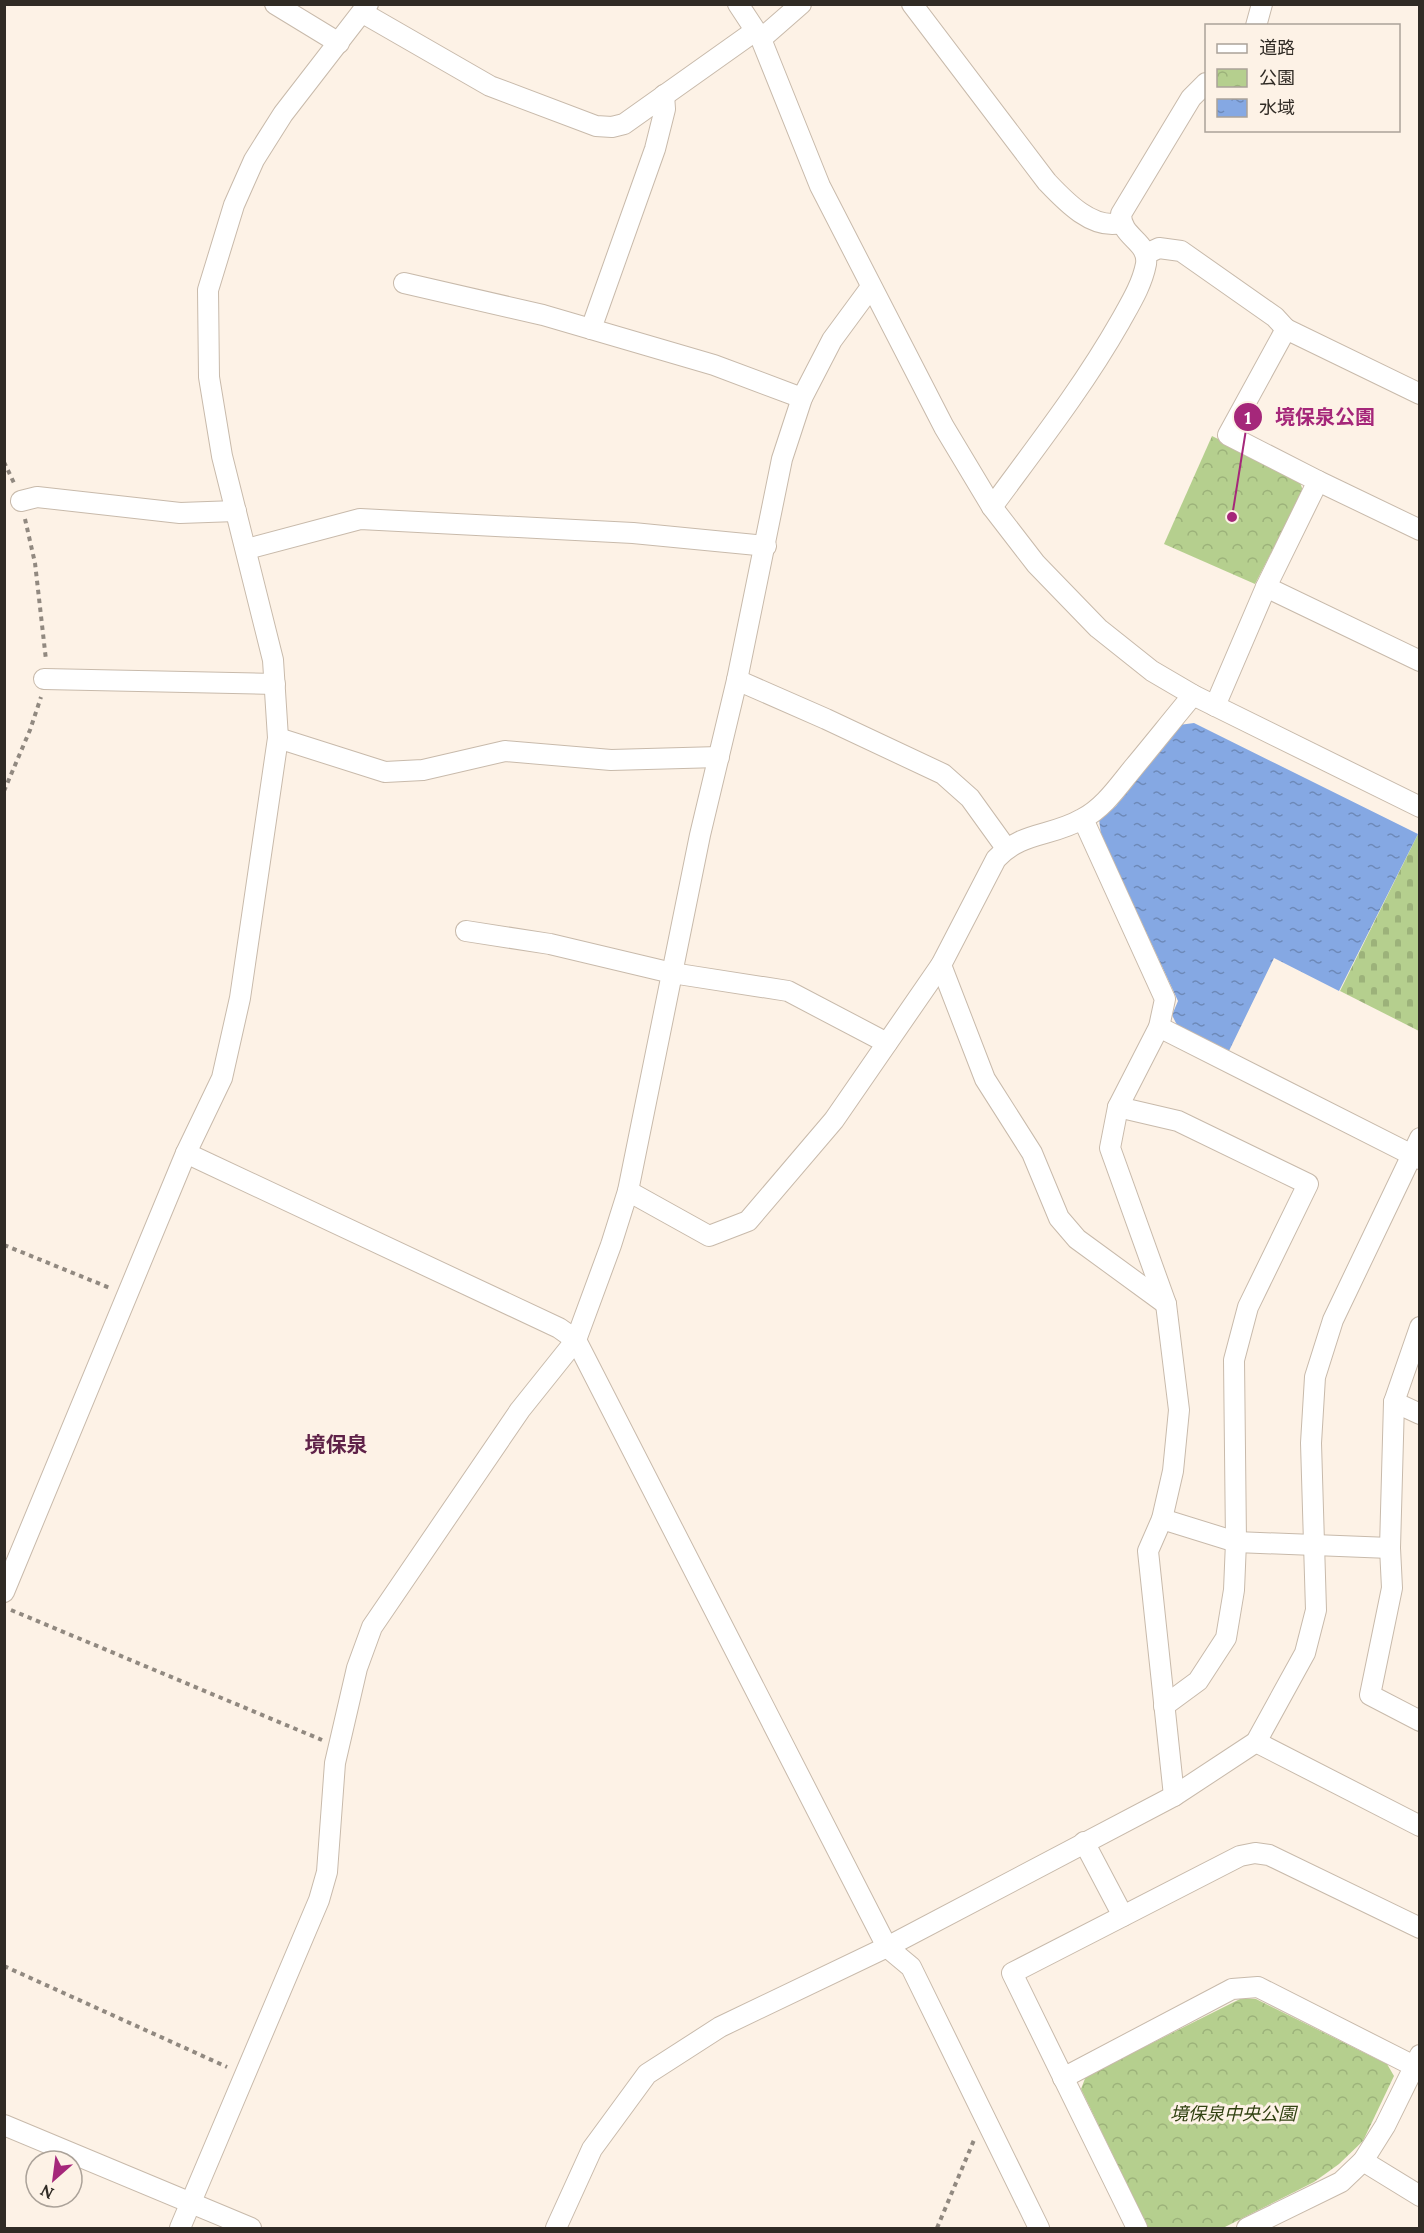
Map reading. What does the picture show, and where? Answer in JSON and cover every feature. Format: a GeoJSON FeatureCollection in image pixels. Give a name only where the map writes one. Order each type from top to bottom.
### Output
{"type":"FeatureCollection","features":[{"type":"Feature","properties":{"kind":"street"},"geometry":{"type":"LineString","coordinates":[[275,4],[339,43]]}},
{"type":"Feature","properties":{"kind":"street"},"geometry":{"type":"LineString","coordinates":[[738,4],[758,35],[820,186],[944,427],[992,507],[1035,564],[1098,628],[1152,671],[1193,695],[1419,807]]}},
{"type":"Feature","properties":{"kind":"street"},"geometry":{"type":"LineString","coordinates":[[4,1592],[186,1153],[222,1078],[240,998],[278,738],[273,660],[222,456],[209,377],[208,290],[234,205],[254,160],[283,114],[366,9],[490,86],[596,126],[612,127],[624,124],[801,4]]}},
{"type":"Feature","properties":{"kind":"street"},"geometry":{"type":"LineString","coordinates":[[912,4],[1047,183],[1064,200],[1091,218],[1106,224],[1121,224]]}},
{"type":"Feature","properties":{"kind":"street"},"geometry":{"type":"LineString","coordinates":[[1257,24],[1262,4]]}},
{"type":"Feature","properties":{"kind":"street"},"geometry":{"type":"LineString","coordinates":[[992,507],[1097,362],[1135,295],[1146,264],[1146,254],[1121,224],[1121,214],[1191,98],[1205,84]]}},
{"type":"Feature","properties":{"kind":"street"},"geometry":{"type":"LineString","coordinates":[[591,329],[655,149],[665,109],[664,95]]}},
{"type":"Feature","properties":{"kind":"street"},"geometry":{"type":"LineString","coordinates":[[1146,254],[1160,248],[1181,251],[1268,312],[1286,329],[1419,394]]}},
{"type":"Feature","properties":{"kind":"street"},"geometry":{"type":"LineString","coordinates":[[404,283],[543,315],[714,365],[802,398]]}},
{"type":"Feature","properties":{"kind":"street"},"geometry":{"type":"LineString","coordinates":[[180,2229],[319,1900],[327,1872],[335,1763],[357,1668],[372,1627],[520,1410],[576,1340],[611,1245],[628,1191],[700,835],[737,680],[782,459],[802,398],[832,339],[871,287]]}},
{"type":"Feature","properties":{"kind":"street"},"geometry":{"type":"LineString","coordinates":[[1286,329],[1228,435],[1419,530]]}},
{"type":"Feature","properties":{"kind":"street"},"geometry":{"type":"LineString","coordinates":[[1215,706],[1266,587],[1318,481]]}},
{"type":"Feature","properties":{"kind":"street"},"geometry":{"type":"LineString","coordinates":[[21,501],[37,497],[180,513],[236,511]]}},
{"type":"Feature","properties":{"kind":"street"},"geometry":{"type":"LineString","coordinates":[[247,549],[360,519],[633,533],[766,546]]}},
{"type":"Feature","properties":{"kind":"street"},"geometry":{"type":"LineString","coordinates":[[1266,587],[1419,661]]}},
{"type":"Feature","properties":{"kind":"street"},"geometry":{"type":"LineString","coordinates":[[44,679],[275,684]]}},
{"type":"Feature","properties":{"kind":"street"},"geometry":{"type":"LineString","coordinates":[[737,680],[943,774],[970,798],[1006,848]]}},
{"type":"Feature","properties":{"kind":"street"},"geometry":{"type":"LineString","coordinates":[[628,1191],[709,1236],[748,1221],[834,1120],[941,965],[996,860],[1006,848],[1022,839],[1044,834],[1083,819],[1106,800],[1193,695]]}},
{"type":"Feature","properties":{"kind":"street"},"geometry":{"type":"LineString","coordinates":[[278,738],[385,772],[423,770],[505,751],[611,760],[719,757]]}},
{"type":"Feature","properties":{"kind":"street"},"geometry":{"type":"LineString","coordinates":[[1083,819],[1165,999],[1159,1027],[1118,1107],[1110,1148],[1166,1304],[1179,1410],[1173,1471],[1162,1519],[1148,1551],[1174,1796]]}},
{"type":"Feature","properties":{"kind":"street"},"geometry":{"type":"LineString","coordinates":[[466,932],[550,944],[672,973],[789,991],[887,1043]]}},
{"type":"Feature","properties":{"kind":"street"},"geometry":{"type":"LineString","coordinates":[[941,965],[985,1079],[1032,1153],[1059,1218],[1077,1239],[1166,1304]]}},
{"type":"Feature","properties":{"kind":"street"},"geometry":{"type":"LineString","coordinates":[[556,2229],[592,2149],[647,2074],[720,2026],[887,1947],[1174,1796],[1256,1742],[1305,1653],[1316,1610],[1311,1443],[1315,1377],[1333,1320],[1417,1151],[1159,1027]]}},
{"type":"Feature","properties":{"kind":"street"},"geometry":{"type":"LineString","coordinates":[[1118,1107],[1178,1120],[1308,1184],[1248,1307],[1234,1360],[1236,1542],[1234,1590],[1226,1638],[1198,1681],[1164,1706]]}},
{"type":"Feature","properties":{"kind":"street"},"geometry":{"type":"LineString","coordinates":[[186,1153],[559,1328],[576,1340],[887,1947],[911,1967],[985,2114],[1039,2229]]}},
{"type":"Feature","properties":{"kind":"street"},"geometry":{"type":"LineString","coordinates":[[1419,1327],[1394,1402],[1390,1548],[1392,1588],[1370,1695],[1419,1721]]}},
{"type":"Feature","properties":{"kind":"street"},"geometry":{"type":"LineString","coordinates":[[1394,1402],[1419,1414]]}},
{"type":"Feature","properties":{"kind":"street"},"geometry":{"type":"LineString","coordinates":[[1162,1519],[1236,1542],[1390,1548]]}},
{"type":"Feature","properties":{"kind":"street"},"geometry":{"type":"LineString","coordinates":[[1256,1742],[1419,1826]]}},
{"type":"Feature","properties":{"kind":"street"},"geometry":{"type":"LineString","coordinates":[[1084,1842],[1124,1916]]}},
{"type":"Feature","properties":{"kind":"street"},"geometry":{"type":"LineString","coordinates":[[1137,2229],[1012,1973],[1240,1856],[1255,1853],[1269,1856],[1419,1928]]}},
{"type":"Feature","properties":{"kind":"street"},"geometry":{"type":"LineString","coordinates":[[1063,2078],[1232,1989],[1258,1987],[1417,2060],[1385,2126],[1363,2161],[1341,2182],[1247,2229]]}},
{"type":"Feature","properties":{"kind":"street"},"geometry":{"type":"LineString","coordinates":[[4,2125],[251,2229]]}},
{"type":"Feature","properties":{"kind":"street"},"geometry":{"type":"LineString","coordinates":[[1363,2161],[1419,2196]]}},
{"type":"Feature","properties":{"kind":"path"},"geometry":{"type":"LineString","coordinates":[[4,462],[21,501],[42,613],[46,659],[43,690],[30,730],[4,791]]}},
{"type":"Feature","properties":{"kind":"path"},"geometry":{"type":"LineString","coordinates":[[4,1245],[127,1295]]}},
{"type":"Feature","properties":{"kind":"path"},"geometry":{"type":"LineString","coordinates":[[4,1607],[320,1739],[340,1744]]}},
{"type":"Feature","properties":{"kind":"path"},"geometry":{"type":"LineString","coordinates":[[4,1966],[244,2074]]}},
{"type":"Feature","properties":{"kind":"path"},"geometry":{"type":"LineString","coordinates":[[937,2229],[985,2114]]}},
{"type":"Feature","properties":{"kind":"green space"},"geometry":{"type":"Polygon","coordinates":[[[1212,436],[1299,479],[1303,491],[1255,584],[1164,544],[1212,436]]]}},
{"type":"Feature","properties":{"kind":"green space"},"geometry":{"type":"Polygon","coordinates":[[[1419,834],[1419,1031],[1340,991],[1419,834]]]}},
{"type":"Feature","properties":{"kind":"green space","name":"境保泉中央公園"},"geometry":{"type":"Polygon","coordinates":[[[1242,1998],[1256,1999],[1387,2064],[1394,2076],[1363,2141],[1339,2164],[1314,2182],[1223,2228],[1148,2228],[1081,2089],[1086,2076],[1242,1998]]]}},
{"type":"Feature","properties":{"kind":"water"},"geometry":{"type":"Polygon","coordinates":[[[1194,723],[1418,834],[1339,991],[1274,958],[1228,1053],[1178,1027],[1172,1015],[1178,1001],[1101,835],[1099,819],[1116,806],[1179,725],[1194,723]]]}},
{"type":"Feature","properties":{"kind":"place","name":"境保泉公園"},"geometry":{"type":"Point","coordinates":[1232,517]}},
{"type":"Feature","properties":{"kind":"district","name":"境保泉"},"geometry":{"type":"Point","coordinates":[336,1444]}}]}
